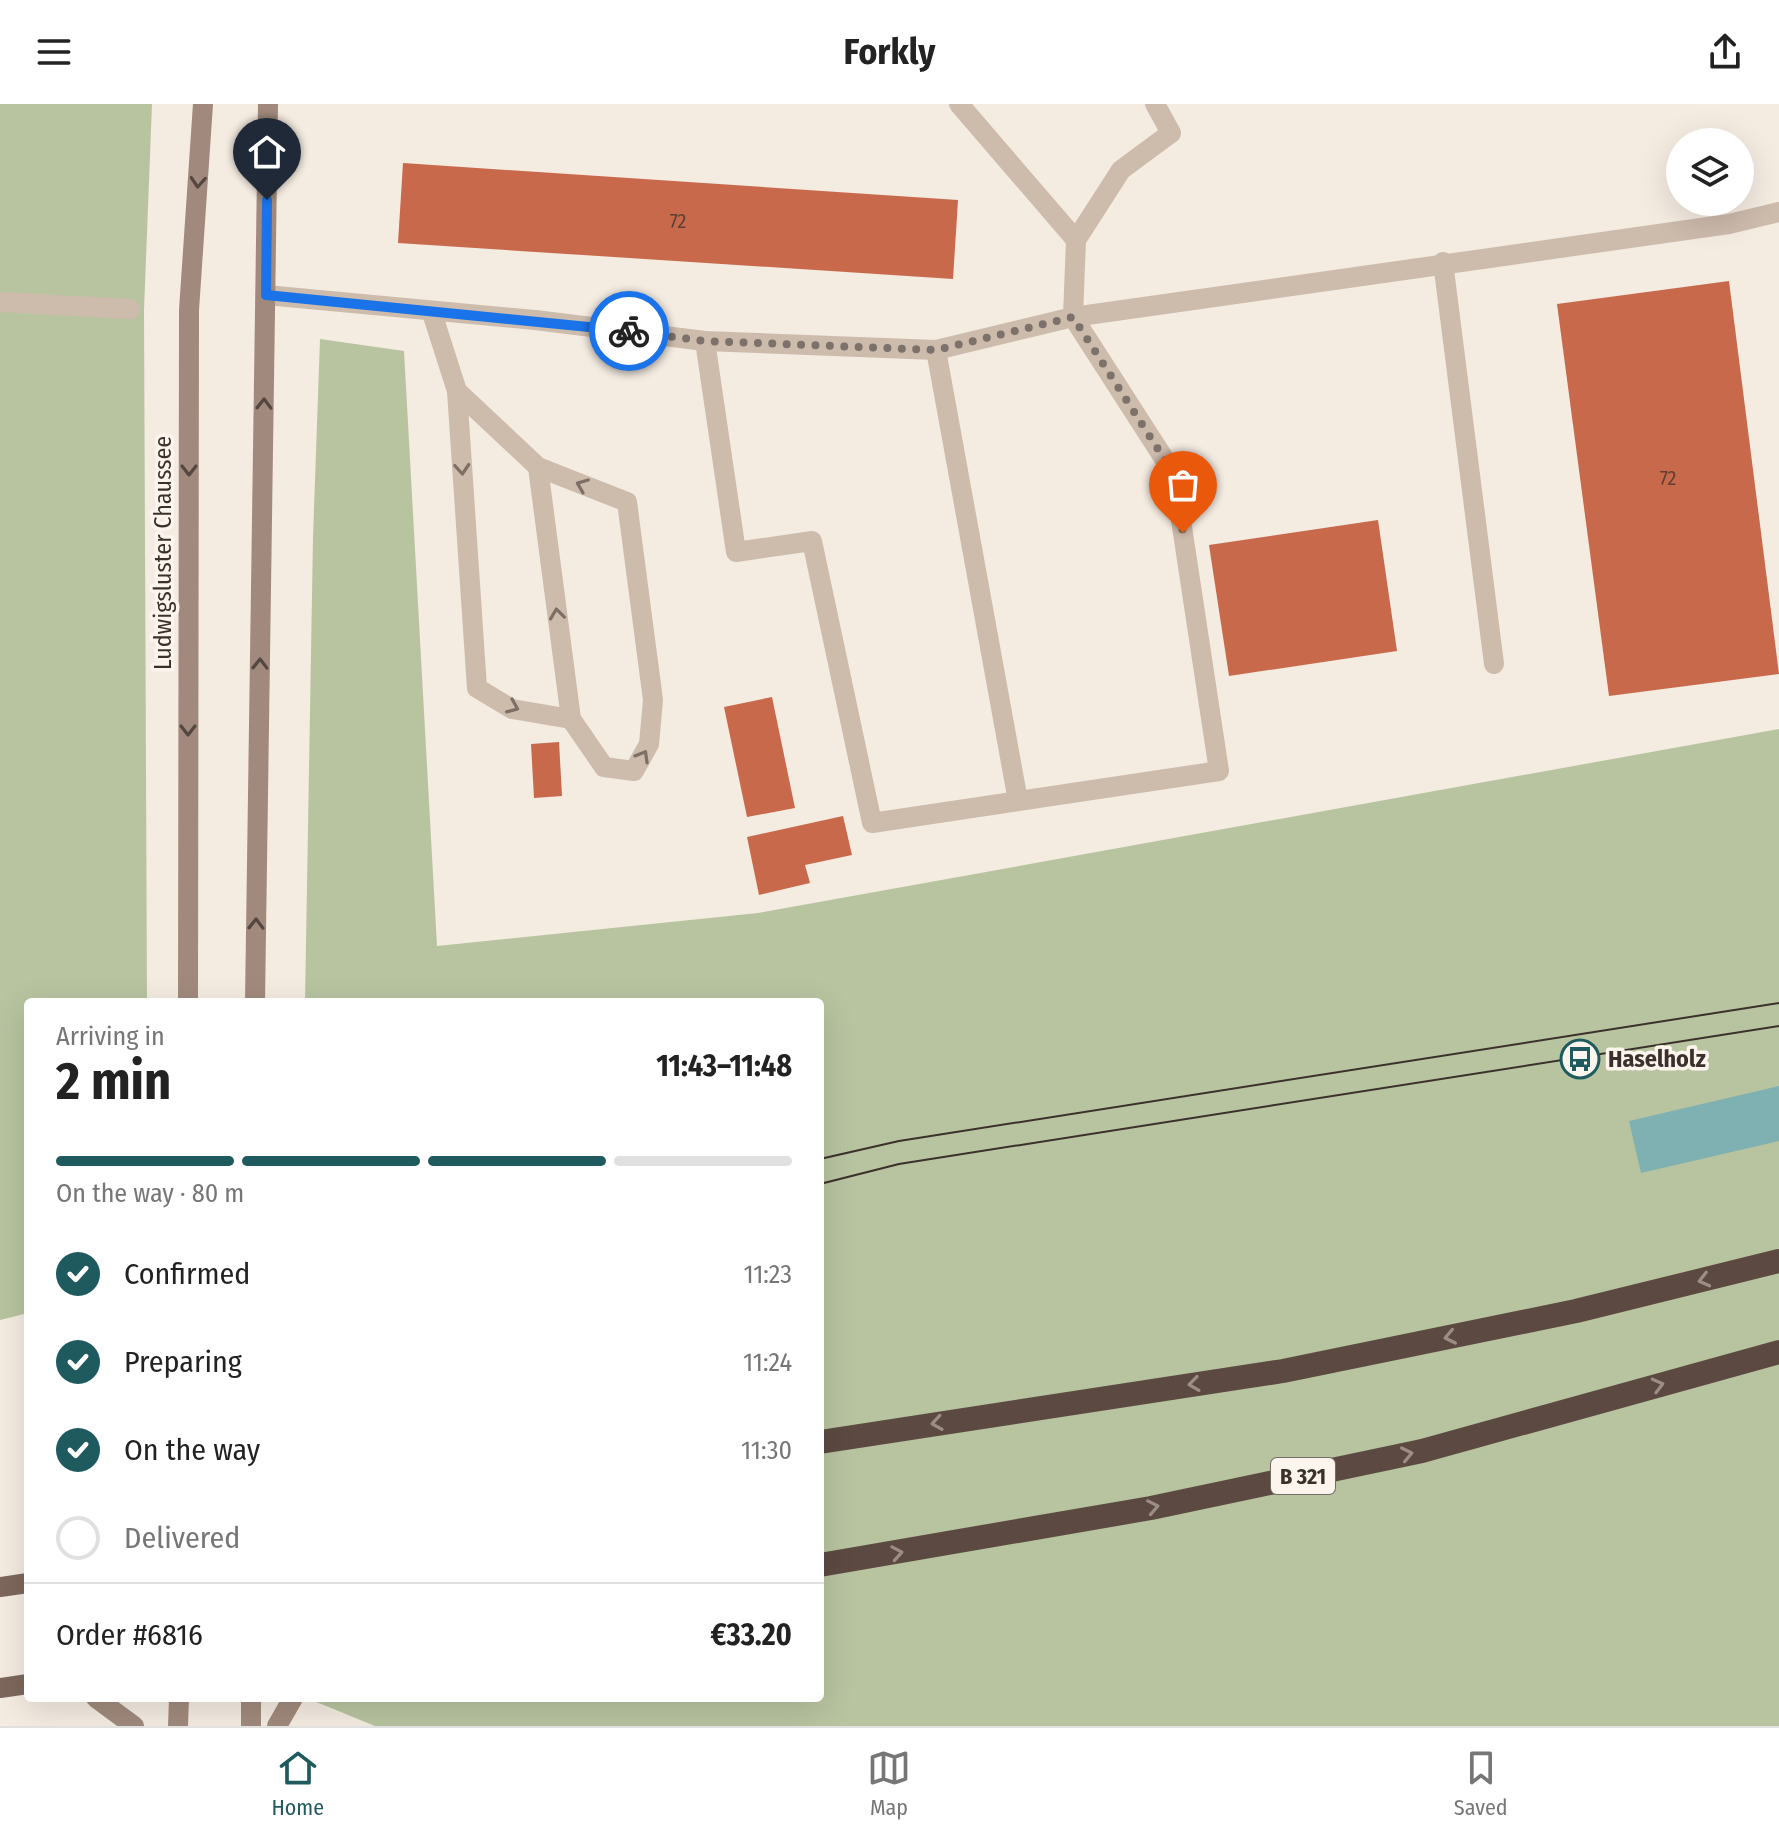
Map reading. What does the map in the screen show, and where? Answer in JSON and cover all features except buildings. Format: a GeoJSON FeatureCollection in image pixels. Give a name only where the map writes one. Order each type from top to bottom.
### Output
{"type":"FeatureCollection","features":[{"type":"Feature","properties":{"kind":"highway"},"geometry":{"type":"LineString","coordinates":[[824,1441],[1283,1371],[1576,1311],[1779,1261]]}},
{"type":"Feature","properties":{"kind":"highway","name":"B 321"},"geometry":{"type":"LineString","coordinates":[[824,1564],[1151,1508],[1422,1451],[1779,1352]]}},
{"type":"Feature","properties":{"kind":"main road","name":"Ludwigsluster Chaussee"},"geometry":{"type":"LineString","coordinates":[[188,998],[189,310],[203,104]]}},
{"type":"Feature","properties":{"kind":"main road"},"geometry":{"type":"LineString","coordinates":[[255,998],[268,104]]}},
{"type":"Feature","properties":{"kind":"main road"},"geometry":{"type":"LineString","coordinates":[[0,1587],[24,1584]]}},
{"type":"Feature","properties":{"kind":"main road"},"geometry":{"type":"LineString","coordinates":[[0,1688],[24,1685]]}},
{"type":"Feature","properties":{"kind":"main road"},"geometry":{"type":"LineString","coordinates":[[101,1702],[134,1726]]}},
{"type":"Feature","properties":{"kind":"main road"},"geometry":{"type":"LineString","coordinates":[[178,1726],[179,1702]]}},
{"type":"Feature","properties":{"kind":"main road"},"geometry":{"type":"LineString","coordinates":[[251,1702],[251,1726]]}},
{"type":"Feature","properties":{"kind":"main road"},"geometry":{"type":"LineString","coordinates":[[277,1726],[291,1702]]}},
{"type":"Feature","properties":{"kind":"lane"},"geometry":{"type":"LineString","coordinates":[[959,104],[1076,240]]}},
{"type":"Feature","properties":{"kind":"lane"},"geometry":{"type":"LineString","coordinates":[[705,341],[736,552],[812,541],[872,823],[1219,771],[1174,474],[1073,317],[1076,240],[1121,170],[1171,133],[1155,104]]}},
{"type":"Feature","properties":{"kind":"lane"},"geometry":{"type":"LineString","coordinates":[[266,295],[432,313],[535,320],[705,341],[936,350],[1073,317],[1443,262],[1729,224],[1779,212]]}},
{"type":"Feature","properties":{"kind":"lane"},"geometry":{"type":"LineString","coordinates":[[1443,262],[1494,664]]}},
{"type":"Feature","properties":{"kind":"lane"},"geometry":{"type":"LineString","coordinates":[[0,302],[130,309]]}},
{"type":"Feature","properties":{"kind":"lane"},"geometry":{"type":"LineString","coordinates":[[432,313],[457,391],[477,688],[512,709],[571,719]]}},
{"type":"Feature","properties":{"kind":"lane"},"geometry":{"type":"LineString","coordinates":[[936,350],[1018,801]]}},
{"type":"Feature","properties":{"kind":"lane"},"geometry":{"type":"LineString","coordinates":[[457,391],[538,467],[627,502],[653,700],[649,744],[634,771],[604,767],[571,719],[538,467]]}},
{"type":"Feature","properties":{"kind":"green space"},"geometry":{"type":"Polygon","coordinates":[[[0,104],[152,104],[144,310],[147,998],[24,998],[24,1314],[0,1320],[0,104]]]}},
{"type":"Feature","properties":{"kind":"green space"},"geometry":{"type":"Polygon","coordinates":[[[320,339],[404,351],[437,946],[758,913],[1779,729],[1779,1726],[375,1726],[316,1702],[824,1702],[824,998],[305,998],[313,537],[320,339]]]}},
{"type":"Feature","properties":{"kind":"water"},"geometry":{"type":"Polygon","coordinates":[[[1779,1086],[1779,1141],[1641,1173],[1629,1121],[1779,1086]]]}},
{"type":"Feature","properties":{"kind":"tram line"},"geometry":{"type":"LineString","coordinates":[[824,1158],[899,1141],[1779,1003]]}},
{"type":"Feature","properties":{"kind":"tram line"},"geometry":{"type":"LineString","coordinates":[[824,1183],[899,1164],[1779,1026]]}},
{"type":"Feature","properties":{"kind":"way so far"},"geometry":{"type":"LineString","coordinates":[[629,331],[705,341],[936,350],[1073,317],[1174,474],[1183,533]]}},
{"type":"Feature","properties":{"kind":"place","name":"Haselholz"},"geometry":{"type":"Point","coordinates":[1580,1059]}},
{"type":"Feature","properties":{"kind":"route"},"geometry":{"type":"LineString","coordinates":[[267,200],[266,295],[629,331]]}}]}
